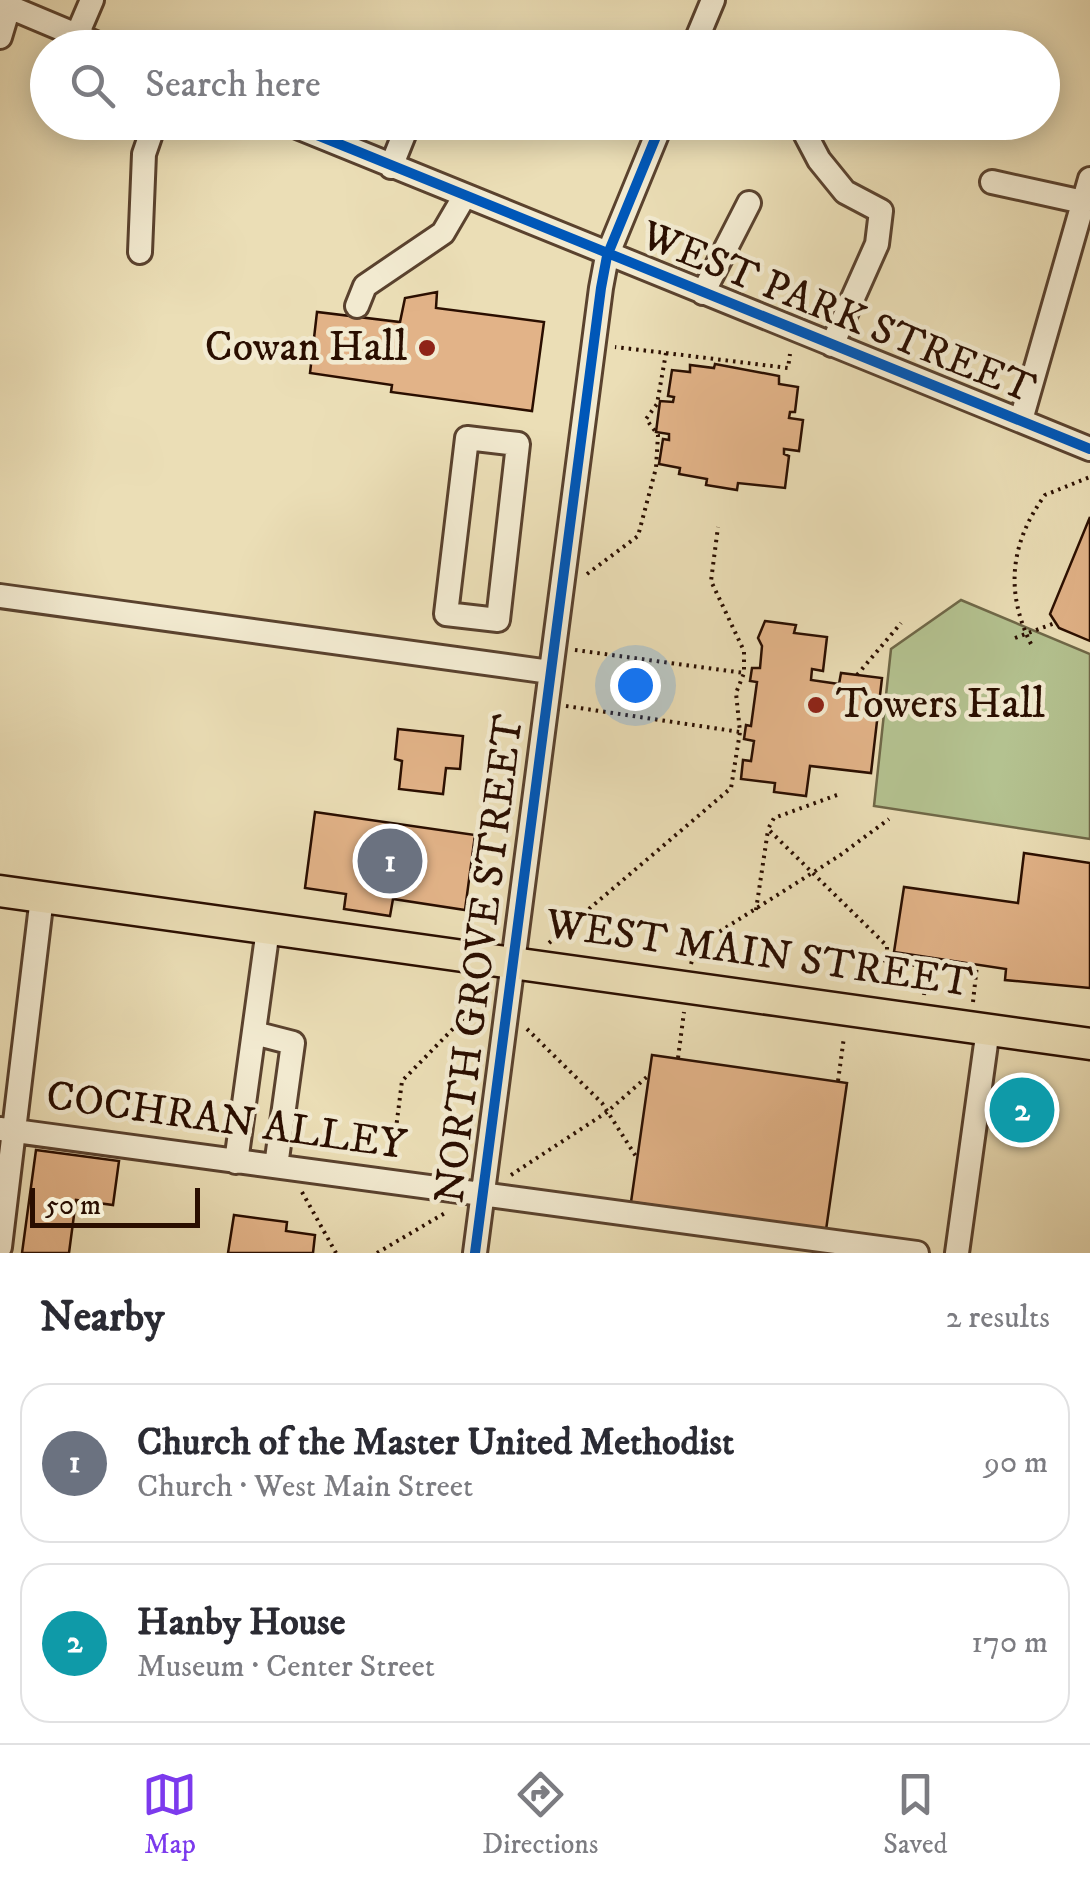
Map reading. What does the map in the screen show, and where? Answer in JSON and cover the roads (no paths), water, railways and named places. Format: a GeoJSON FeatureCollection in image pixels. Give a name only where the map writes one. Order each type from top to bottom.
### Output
{"type":"FeatureCollection","features":[{"type":"Feature","properties":{"kind":"main road","name":"WEST MAIN STREET"},"geometry":{"type":"LineString","coordinates":[[0,891],[514,963],[980,1020],[1090,1044]]}},
{"type":"Feature","properties":{"kind":"street"},"geometry":{"type":"LineString","coordinates":[[79,30],[92,0]]}},
{"type":"Feature","properties":{"kind":"street"},"geometry":{"type":"LineString","coordinates":[[700,30],[713,0]]}},
{"type":"Feature","properties":{"kind":"street"},"geometry":{"type":"LineString","coordinates":[[0,37],[5,5],[65,30]]}},
{"type":"Feature","properties":{"kind":"street"},"geometry":{"type":"LineString","coordinates":[[140,252],[144,154],[149,140]]}},
{"type":"Feature","properties":{"kind":"street","name":"WEST PARK STREET"},"geometry":{"type":"LineString","coordinates":[[327,140],[1090,449]]}},
{"type":"Feature","properties":{"kind":"street"},"geometry":{"type":"LineString","coordinates":[[391,167],[402,140]]}},
{"type":"Feature","properties":{"kind":"street","name":"NORTH GROVE STREET"},"geometry":{"type":"LineString","coordinates":[[474,1253],[491,1189],[550,672],[607,256],[655,140]]}},
{"type":"Feature","properties":{"kind":"street"},"geometry":{"type":"LineString","coordinates":[[808,140],[845,192],[881,211],[877,244],[832,344]]}},
{"type":"Feature","properties":{"kind":"street"},"geometry":{"type":"LineString","coordinates":[[1022,420],[1090,179]]}},
{"type":"Feature","properties":{"kind":"street"},"geometry":{"type":"LineString","coordinates":[[992,182],[1083,202]]}},
{"type":"Feature","properties":{"kind":"street"},"geometry":{"type":"LineString","coordinates":[[358,306],[365,286],[443,233],[464,197]]}},
{"type":"Feature","properties":{"kind":"street"},"geometry":{"type":"LineString","coordinates":[[704,294],[749,202]]}},
{"type":"Feature","properties":{"kind":"street"},"geometry":{"type":"LineString","coordinates":[[466,438],[518,444],[498,620],[472,617],[446,614],[466,438]]}},
{"type":"Feature","properties":{"kind":"street"},"geometry":{"type":"LineString","coordinates":[[0,596],[550,672]]}},
{"type":"Feature","properties":{"kind":"street"},"geometry":{"type":"LineString","coordinates":[[466,660],[472,617]]}},
{"type":"Feature","properties":{"kind":"street"},"geometry":{"type":"LineString","coordinates":[[0,1247],[8,1130],[42,897]]}},
{"type":"Feature","properties":{"kind":"street"},"geometry":{"type":"LineString","coordinates":[[236,1162],[268,929]]}},
{"type":"Feature","properties":{"kind":"street"},"geometry":{"type":"LineString","coordinates":[[957,1253],[980,1020]]}},
{"type":"Feature","properties":{"kind":"street"},"geometry":{"type":"LineString","coordinates":[[254,1033],[293,1043],[276,1166]]}},
{"type":"Feature","properties":{"kind":"street","name":"COCHRAN ALLEY"},"geometry":{"type":"LineString","coordinates":[[8,1130],[388,1181],[491,1189],[753,1242],[916,1253]]}},
{"type":"Feature","properties":{"kind":"place","name":"Cowan Hall"},"geometry":{"type":"Point","coordinates":[427,348]}},
{"type":"Feature","properties":{"kind":"place","name":"Towers Hall"},"geometry":{"type":"Point","coordinates":[816,705]}},
{"type":"Feature","properties":{"kind":"place","name":"Church of the Master United Methodist"},"geometry":{"type":"Point","coordinates":[390,861]}},
{"type":"Feature","properties":{"kind":"place","name":"Hanby House"},"geometry":{"type":"Point","coordinates":[1022,1110]}}]}
